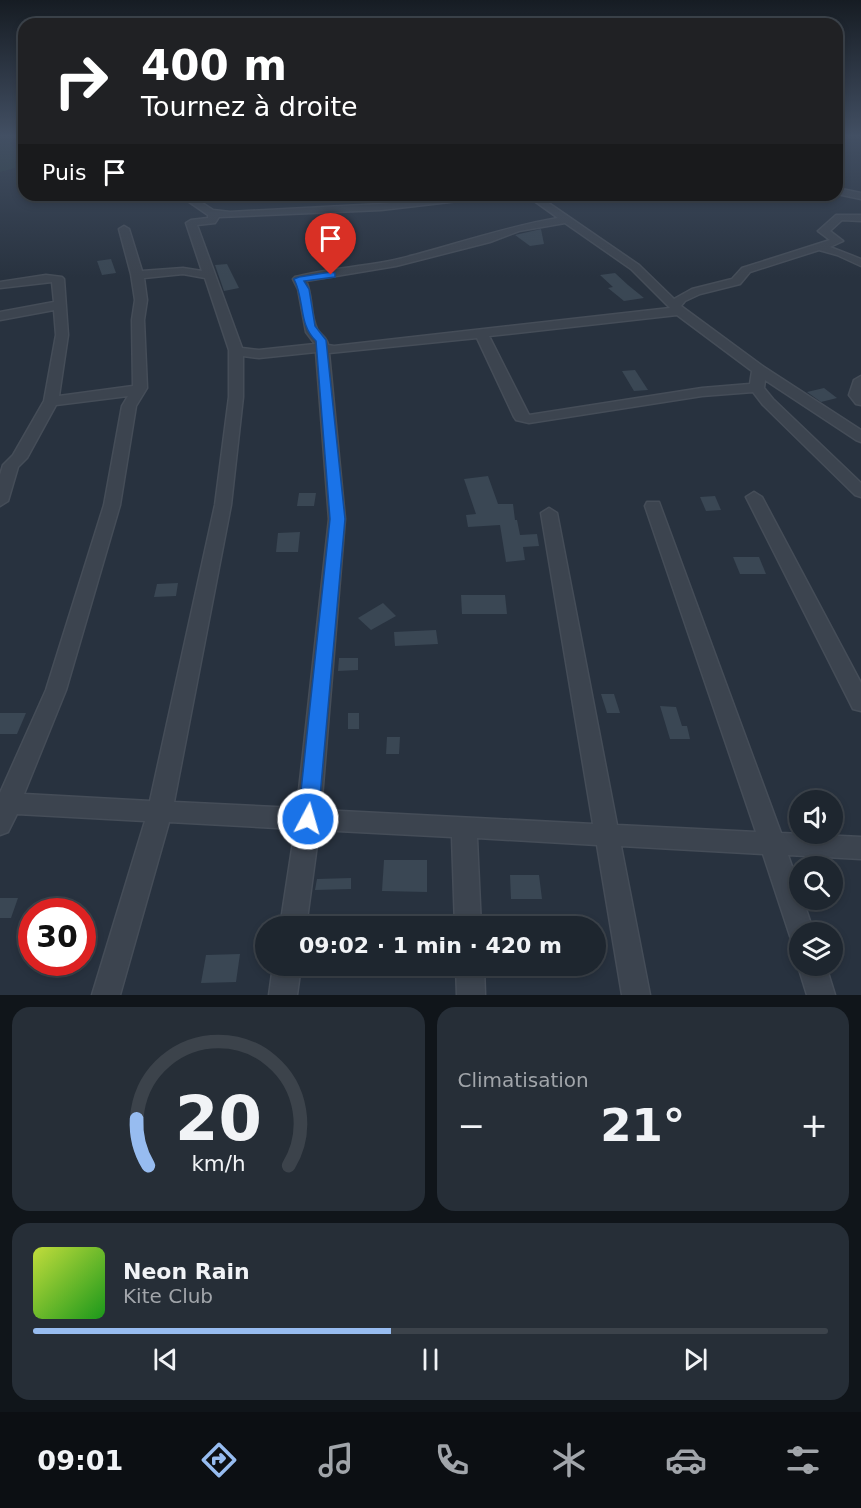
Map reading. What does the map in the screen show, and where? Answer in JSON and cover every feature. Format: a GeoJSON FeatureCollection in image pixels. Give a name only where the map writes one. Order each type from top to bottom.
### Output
{"type":"FeatureCollection","features":[{"type":"Feature","properties":{"kind":"street"},"geometry":{"type":"LineString","coordinates":[[843,192],[861,196]]}},
{"type":"Feature","properties":{"kind":"street"},"geometry":{"type":"LineString","coordinates":[[192,201],[212,217]]}},
{"type":"Feature","properties":{"kind":"street"},"geometry":{"type":"LineString","coordinates":[[106,995],[160,811],[223,505],[236,397],[236,350],[191,223],[212,217],[381,207],[432,201]]}},
{"type":"Feature","properties":{"kind":"street"},"geometry":{"type":"LineString","coordinates":[[541,201],[635,267],[677,309],[759,370],[861,437]]}},
{"type":"Feature","properties":{"kind":"street"},"geometry":{"type":"LineString","coordinates":[[677,309],[681,298],[696,291],[736,282],[746,270],[838,241],[823,231],[835,219],[861,218]]}},
{"type":"Feature","properties":{"kind":"street"},"geometry":{"type":"LineString","coordinates":[[295,916],[308,819],[338,519],[326,351],[321,340],[312,332],[304,289],[299,279],[396,263],[486,240],[517,228],[568,220]]}},
{"type":"Feature","properties":{"kind":"street"},"geometry":{"type":"LineString","coordinates":[[0,825],[5,803],[56,690],[112,505],[129,406],[140,388],[138,320],[141,314],[141,291],[123,229]]}},
{"type":"Feature","properties":{"kind":"street"},"geometry":{"type":"LineString","coordinates":[[818,247],[841,253],[861,263]]}},
{"type":"Feature","properties":{"kind":"street"},"geometry":{"type":"LineString","coordinates":[[136,275],[183,270],[209,275]]}},
{"type":"Feature","properties":{"kind":"street"},"geometry":{"type":"LineString","coordinates":[[0,285],[46,278],[58,279],[62,335],[51,400],[19,458],[11,465],[0,501]]}},
{"type":"Feature","properties":{"kind":"street"},"geometry":{"type":"LineString","coordinates":[[0,316],[59,305]]}},
{"type":"Feature","properties":{"kind":"street"},"geometry":{"type":"LineString","coordinates":[[236,350],[244,354],[326,351],[677,309]]}},
{"type":"Feature","properties":{"kind":"street"},"geometry":{"type":"LineString","coordinates":[[481,332],[521,417],[548,417],[702,392],[757,388]]}},
{"type":"Feature","properties":{"kind":"street"},"geometry":{"type":"LineString","coordinates":[[759,370],[757,388],[768,402],[861,492]]}},
{"type":"Feature","properties":{"kind":"street"},"geometry":{"type":"LineString","coordinates":[[861,380],[856,395],[861,401]]}},
{"type":"Feature","properties":{"kind":"street"},"geometry":{"type":"LineString","coordinates":[[51,400],[122,393],[140,388]]}},
{"type":"Feature","properties":{"kind":"street"},"geometry":{"type":"LineString","coordinates":[[754,497],[861,703]]}},
{"type":"Feature","properties":{"kind":"street"},"geometry":{"type":"LineString","coordinates":[[653,506],[772,843],[797,922]]}},
{"type":"Feature","properties":{"kind":"street"},"geometry":{"type":"LineString","coordinates":[[549,513],[636,995]]}},
{"type":"Feature","properties":{"kind":"street"},"geometry":{"type":"LineString","coordinates":[[5,803],[861,848]]}},
{"type":"Feature","properties":{"kind":"street"},"geometry":{"type":"LineString","coordinates":[[464,827],[468,916]]}},
{"type":"Feature","properties":{"kind":"street"},"geometry":{"type":"LineString","coordinates":[[283,995],[286,976]]}},
{"type":"Feature","properties":{"kind":"street"},"geometry":{"type":"LineString","coordinates":[[470,976],[471,995]]}},
{"type":"Feature","properties":{"kind":"street"},"geometry":{"type":"LineString","coordinates":[[815,976],[822,995]]}},
{"type":"Feature","properties":{"kind":"building"},"geometry":{"type":"Polygon","coordinates":[[[541,229],[544,244],[530,246],[515,235],[541,229]]]}},
{"type":"Feature","properties":{"kind":"building"},"geometry":{"type":"Polygon","coordinates":[[[111,259],[116,273],[102,275],[97,261],[111,259]]]}},
{"type":"Feature","properties":{"kind":"building"},"geometry":{"type":"Polygon","coordinates":[[[227,264],[239,288],[224,291],[215,265],[227,264]]]}},
{"type":"Feature","properties":{"kind":"building"},"geometry":{"type":"Polygon","coordinates":[[[615,273],[644,298],[624,301],[608,288],[613,287],[600,275],[615,273]]]}},
{"type":"Feature","properties":{"kind":"building"},"geometry":{"type":"Polygon","coordinates":[[[635,370],[648,390],[634,391],[622,371],[635,370]]]}},
{"type":"Feature","properties":{"kind":"building"},"geometry":{"type":"Polygon","coordinates":[[[824,388],[837,398],[821,402],[807,392],[824,388]]]}},
{"type":"Feature","properties":{"kind":"building"},"geometry":{"type":"Polygon","coordinates":[[[488,476],[498,504],[513,504],[520,535],[537,534],[539,546],[523,547],[525,560],[506,562],[500,525],[468,527],[466,515],[476,514],[464,479],[488,476]]]}},
{"type":"Feature","properties":{"kind":"building"},"geometry":{"type":"Polygon","coordinates":[[[299,493],[316,493],[314,506],[297,506],[299,493]]]}},
{"type":"Feature","properties":{"kind":"building"},"geometry":{"type":"Polygon","coordinates":[[[715,496],[721,510],[706,511],[700,497],[715,496]]]}},
{"type":"Feature","properties":{"kind":"building"},"geometry":{"type":"Polygon","coordinates":[[[300,532],[298,552],[276,552],[278,533],[300,532]]]}},
{"type":"Feature","properties":{"kind":"building"},"geometry":{"type":"Polygon","coordinates":[[[733,557],[759,557],[766,574],[740,574],[733,557]]]}},
{"type":"Feature","properties":{"kind":"building"},"geometry":{"type":"Polygon","coordinates":[[[178,583],[176,596],[154,597],[157,584],[178,583]]]}},
{"type":"Feature","properties":{"kind":"building"},"geometry":{"type":"Polygon","coordinates":[[[461,595],[505,595],[507,614],[462,614],[461,595]]]}},
{"type":"Feature","properties":{"kind":"building"},"geometry":{"type":"Polygon","coordinates":[[[383,603],[396,616],[371,630],[358,618],[383,603]]]}},
{"type":"Feature","properties":{"kind":"building"},"geometry":{"type":"Polygon","coordinates":[[[436,630],[438,644],[395,646],[394,632],[436,630]]]}},
{"type":"Feature","properties":{"kind":"building"},"geometry":{"type":"Polygon","coordinates":[[[339,658],[358,658],[358,670],[338,671],[339,658]]]}},
{"type":"Feature","properties":{"kind":"building"},"geometry":{"type":"Polygon","coordinates":[[[601,694],[614,694],[620,713],[607,713],[601,694]]]}},
{"type":"Feature","properties":{"kind":"building"},"geometry":{"type":"Polygon","coordinates":[[[660,706],[676,707],[682,726],[687,726],[690,739],[670,739],[660,706]]]}},
{"type":"Feature","properties":{"kind":"building"},"geometry":{"type":"Polygon","coordinates":[[[0,713],[26,713],[17,734],[0,734],[0,713]]]}},
{"type":"Feature","properties":{"kind":"building"},"geometry":{"type":"Polygon","coordinates":[[[348,713],[359,713],[359,729],[348,729],[348,713]]]}},
{"type":"Feature","properties":{"kind":"building"},"geometry":{"type":"Polygon","coordinates":[[[387,737],[400,737],[399,754],[386,754],[387,737]]]}},
{"type":"Feature","properties":{"kind":"building"},"geometry":{"type":"Polygon","coordinates":[[[384,860],[427,860],[427,892],[382,891],[384,860]]]}},
{"type":"Feature","properties":{"kind":"building"},"geometry":{"type":"Polygon","coordinates":[[[510,875],[539,875],[542,899],[511,899],[510,875]]]}},
{"type":"Feature","properties":{"kind":"building"},"geometry":{"type":"Polygon","coordinates":[[[351,878],[351,889],[315,890],[317,879],[351,878]]]}},
{"type":"Feature","properties":{"kind":"building"},"geometry":{"type":"Polygon","coordinates":[[[0,898],[18,898],[11,918],[0,918],[0,898]]]}},
{"type":"Feature","properties":{"kind":"building"},"geometry":{"type":"Polygon","coordinates":[[[240,954],[236,982],[201,983],[206,955],[240,954]]]}},
{"type":"Feature","properties":{"kind":"route"},"geometry":{"type":"LineString","coordinates":[[308,819],[338,519],[321,340],[312,332],[304,289],[299,279],[331,275]]}}]}
